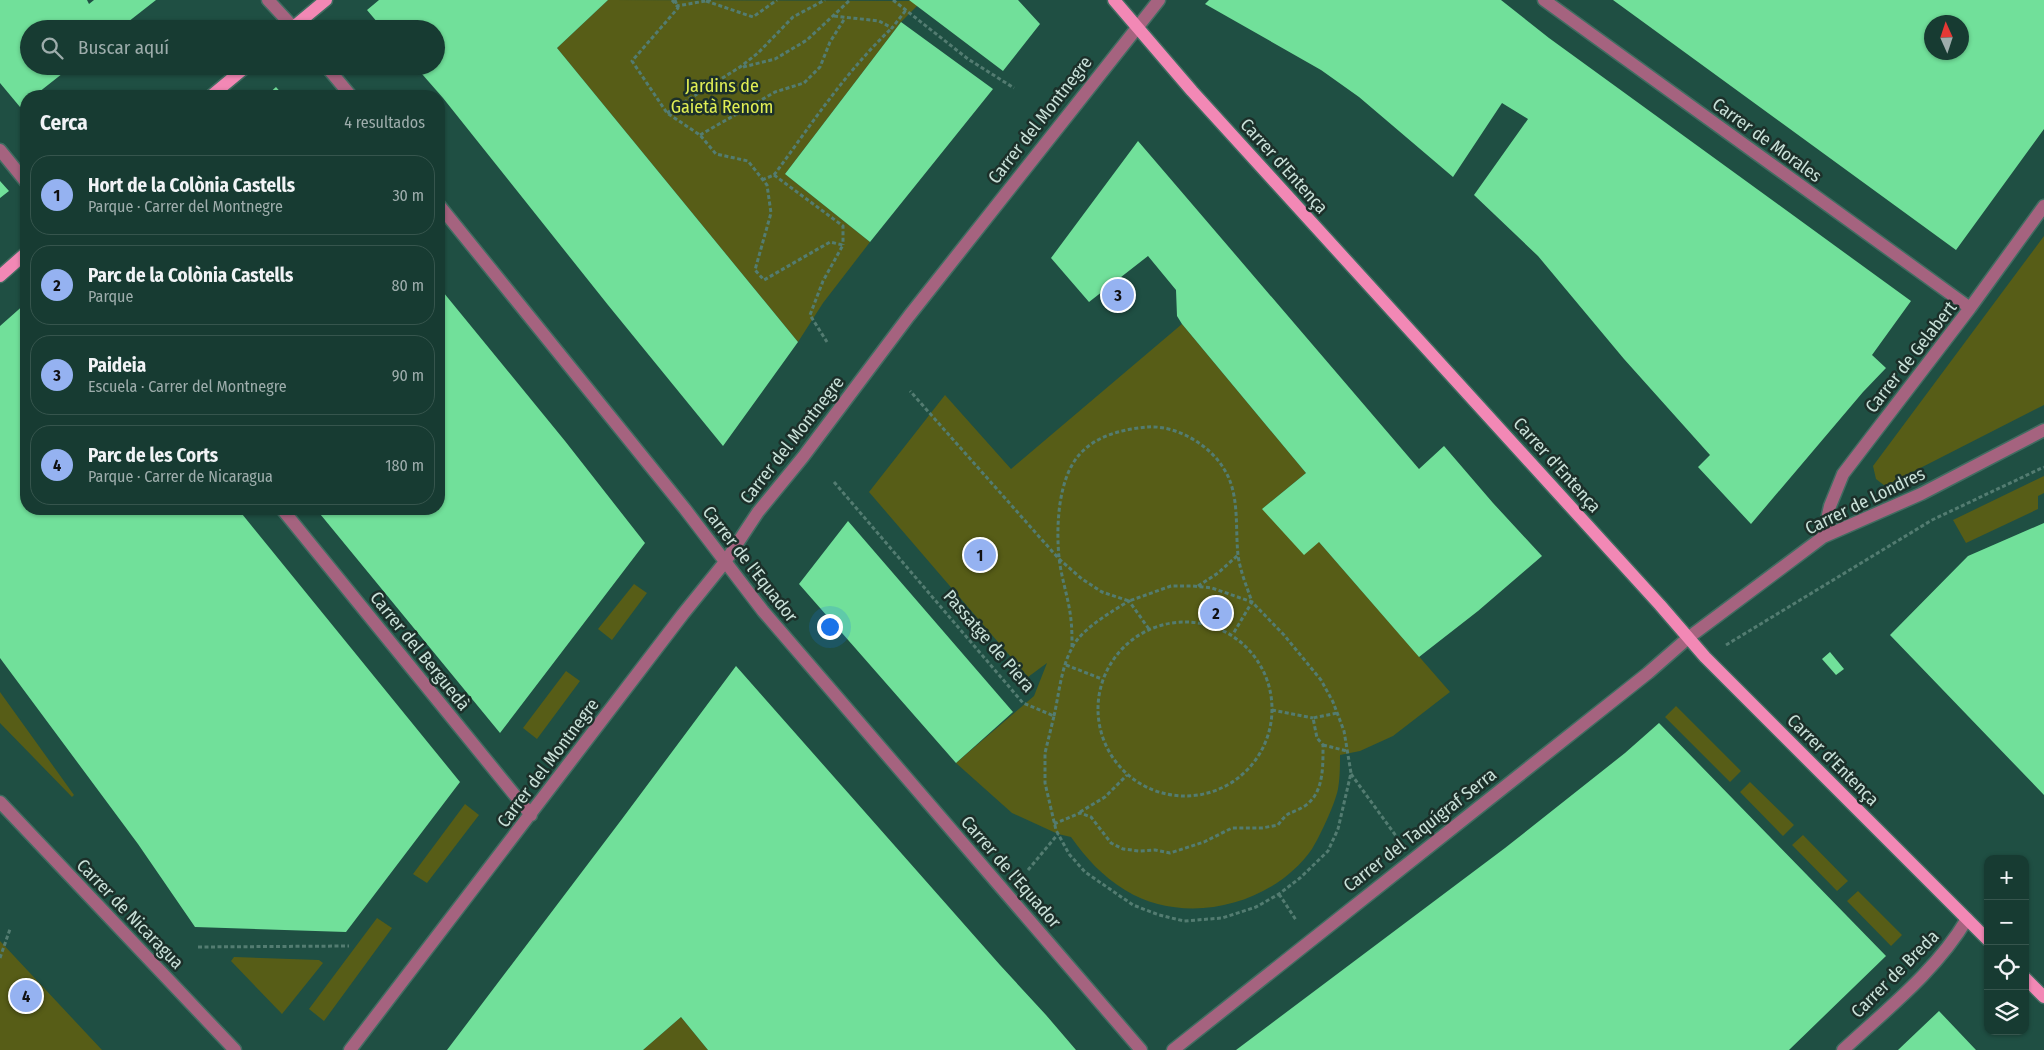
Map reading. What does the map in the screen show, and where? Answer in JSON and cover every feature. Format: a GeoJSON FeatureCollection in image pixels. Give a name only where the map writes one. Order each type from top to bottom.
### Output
{"type":"FeatureCollection","features":[{"type":"Feature","properties":{"kind":"main road"},"geometry":{"type":"LineString","coordinates":[[302,20],[326,0]]}},
{"type":"Feature","properties":{"kind":"main road","name":"Carrer d'Entença"},"geometry":{"type":"LineString","coordinates":[[1114,0],[1192,91],[1688,638],[1984,936]]}},
{"type":"Feature","properties":{"kind":"main road"},"geometry":{"type":"LineString","coordinates":[[218,90],[236,75]]}},
{"type":"Feature","properties":{"kind":"main road"},"geometry":{"type":"LineString","coordinates":[[0,276],[20,259]]}},
{"type":"Feature","properties":{"kind":"main road"},"geometry":{"type":"LineString","coordinates":[[2029,982],[2044,997]]}},
{"type":"Feature","properties":{"kind":"street"},"geometry":{"type":"LineString","coordinates":[[268,0],[286,20]]}},
{"type":"Feature","properties":{"kind":"street","name":"Carrer del Montnegre"},"geometry":{"type":"LineString","coordinates":[[350,1050],[683,614],[725,562],[758,512],[803,457],[909,316],[1159,0]]}},
{"type":"Feature","properties":{"kind":"street","name":"Carrer de Morales"},"geometry":{"type":"LineString","coordinates":[[1544,0],[1970,308]]}},
{"type":"Feature","properties":{"kind":"street"},"geometry":{"type":"LineString","coordinates":[[334,75],[346,90]]}},
{"type":"Feature","properties":{"kind":"street"},"geometry":{"type":"LineString","coordinates":[[0,150],[20,175]]}},
{"type":"Feature","properties":{"kind":"street","name":"Carrer de Gelabert"},"geometry":{"type":"LineString","coordinates":[[1823,537],[1830,506],[1843,474],[1970,308],[2044,206]]}},
{"type":"Feature","properties":{"kind":"street","name":"Carrer de l'Equador"},"geometry":{"type":"LineString","coordinates":[[445,212],[685,509],[795,649],[1141,1050]]}},
{"type":"Feature","properties":{"kind":"street","name":"Carrer de Londres"},"geometry":{"type":"LineString","coordinates":[[1688,638],[1823,537],[1921,494],[2044,430]]}},
{"type":"Feature","properties":{"kind":"street","name":"Carrer del Berguedà"},"geometry":{"type":"LineString","coordinates":[[287,515],[531,815]]}},
{"type":"Feature","properties":{"kind":"street","name":"Carrer del Taquígraf Serra"},"geometry":{"type":"LineString","coordinates":[[1173,1050],[1648,673],[1688,638]]}},
{"type":"Feature","properties":{"kind":"street","name":"Carrer de Nicaragua"},"geometry":{"type":"LineString","coordinates":[[0,802],[235,1050]]}},
{"type":"Feature","properties":{"kind":"street","name":"Carrer de Breda"},"geometry":{"type":"LineString","coordinates":[[1843,1050],[1935,964],[1954,941],[1967,919]]}},
{"type":"Feature","properties":{"kind":"path"},"geometry":{"type":"LineString","coordinates":[[674,0],[678,6]]}},
{"type":"Feature","properties":{"kind":"path"},"geometry":{"type":"LineString","coordinates":[[711,0],[678,6],[632,61],[667,113],[700,135],[716,154],[748,160],[766,185],[771,213],[755,270],[764,280],[830,242],[843,245]]}},
{"type":"Feature","properties":{"kind":"path"},"geometry":{"type":"LineString","coordinates":[[706,1],[753,18],[777,0]]}},
{"type":"Feature","properties":{"kind":"path"},"geometry":{"type":"LineString","coordinates":[[667,113],[740,67],[758,53],[793,17],[825,0]]}},
{"type":"Feature","properties":{"kind":"path"},"geometry":{"type":"LineString","coordinates":[[740,67],[775,60],[806,40],[850,0]]}},
{"type":"Feature","properties":{"kind":"path"},"geometry":{"type":"LineString","coordinates":[[893,0],[968,59],[1014,88]]}},
{"type":"Feature","properties":{"kind":"path"},"geometry":{"type":"LineString","coordinates":[[762,180],[774,175],[842,83],[906,10]]}},
{"type":"Feature","properties":{"kind":"path"},"geometry":{"type":"LineString","coordinates":[[833,16],[878,21],[892,28]]}},
{"type":"Feature","properties":{"kind":"path"},"geometry":{"type":"LineString","coordinates":[[700,135],[775,92],[804,83],[820,67],[830,42],[845,18]]}},
{"type":"Feature","properties":{"kind":"path"},"geometry":{"type":"LineString","coordinates":[[774,175],[843,226],[843,245],[823,282],[810,315],[827,342]]}},
{"type":"Feature","properties":{"kind":"path"},"geometry":{"type":"LineString","coordinates":[[910,390],[1059,559],[1082,579],[1102,592],[1129,601],[1149,630]]}},
{"type":"Feature","properties":{"kind":"path"},"geometry":{"type":"LineString","coordinates":[[1072,647],[1100,619],[1129,601],[1171,586],[1212,588],[1252,602],[1284,635],[1321,680],[1344,731],[1351,773],[1338,830],[1328,851],[1279,894],[1256,907],[1222,918],[1184,921],[1159,915],[1133,905],[1085,872],[1069,854],[1054,824],[1045,783],[1045,753],[1072,647],[1071,620],[1059,559],[1057,530],[1062,495],[1068,474],[1079,454],[1102,438],[1128,429],[1161,426],[1188,436],[1211,452],[1225,470],[1234,501],[1238,555],[1252,602],[1232,634]]}},
{"type":"Feature","properties":{"kind":"path"},"geometry":{"type":"LineString","coordinates":[[1706,657],[1932,520],[2044,467]]}},
{"type":"Feature","properties":{"kind":"path","name":"Passatge de Piera"},"geometry":{"type":"LineString","coordinates":[[834,482],[1024,703],[1054,716]]}},
{"type":"Feature","properties":{"kind":"path"},"geometry":{"type":"LineString","coordinates":[[1197,587],[1218,573],[1238,555]]}},
{"type":"Feature","properties":{"kind":"path"},"geometry":{"type":"LineString","coordinates":[[1188,622],[1205,625],[1232,634],[1248,649],[1261,667],[1272,703],[1266,743],[1254,762],[1227,786],[1208,793],[1188,795],[1162,792],[1144,785],[1127,775],[1113,761],[1102,740],[1098,718],[1098,698],[1102,680],[1111,662],[1124,646],[1149,630],[1167,623],[1188,622]]}},
{"type":"Feature","properties":{"kind":"path"},"geometry":{"type":"LineString","coordinates":[[1066,665],[1102,680]]}},
{"type":"Feature","properties":{"kind":"path"},"geometry":{"type":"LineString","coordinates":[[1272,710],[1313,718],[1337,713]]}},
{"type":"Feature","properties":{"kind":"path"},"geometry":{"type":"LineString","coordinates":[[1313,718],[1317,738],[1323,745],[1347,751]]}},
{"type":"Feature","properties":{"kind":"path"},"geometry":{"type":"LineString","coordinates":[[1080,813],[1091,817],[1110,843],[1123,849],[1155,850],[1170,853],[1204,842],[1232,828],[1262,828],[1278,825],[1286,813],[1302,808],[1313,800],[1321,782],[1323,745]]}},
{"type":"Feature","properties":{"kind":"path"},"geometry":{"type":"LineString","coordinates":[[1351,773],[1401,843]]}},
{"type":"Feature","properties":{"kind":"path"},"geometry":{"type":"LineString","coordinates":[[1054,824],[1080,813],[1105,798],[1127,775]]}},
{"type":"Feature","properties":{"kind":"path"},"geometry":{"type":"LineString","coordinates":[[1028,870],[1058,834]]}},
{"type":"Feature","properties":{"kind":"path"},"geometry":{"type":"LineString","coordinates":[[1279,894],[1296,920]]}},
{"type":"Feature","properties":{"kind":"path"},"geometry":{"type":"LineString","coordinates":[[0,958],[10,929]]}},
{"type":"Feature","properties":{"kind":"path","name":"Carrer de Nicaragua"},"geometry":{"type":"LineString","coordinates":[[198,947],[349,946]]}},
{"type":"Feature","properties":{"kind":"green space","name":"Jardins de Gaietà Renom"},"geometry":{"type":"Polygon","coordinates":[[[608,0],[922,1],[901,22],[785,174],[870,242],[823,303],[798,342],[557,48],[608,0]]]}},
{"type":"Feature","properties":{"kind":"green space"},"geometry":{"type":"Polygon","coordinates":[[[2044,236],[2044,405],[1885,486],[1876,479],[1873,466],[2044,236]]]}},
{"type":"Feature","properties":{"kind":"green space"},"geometry":{"type":"Polygon","coordinates":[[[1182,324],[1306,473],[1262,509],[1319,542],[1450,692],[1393,736],[1360,751],[1340,755],[1338,789],[1331,811],[1312,849],[1295,869],[1274,885],[1251,897],[1226,905],[1200,908],[1174,907],[1149,901],[1125,890],[1095,866],[1071,837],[1058,834],[1012,813],[956,763],[1034,696],[1047,663],[1028,677],[869,492],[945,395],[1011,469],[1182,324]]]}},
{"type":"Feature","properties":{"kind":"green space"},"geometry":{"type":"Polygon","coordinates":[[[2044,476],[2044,493],[2038,496],[2038,509],[1966,543],[1953,520],[2044,476]]]}},
{"type":"Feature","properties":{"kind":"green space"},"geometry":{"type":"Polygon","coordinates":[[[634,584],[647,593],[612,640],[598,629],[634,584]]]}},
{"type":"Feature","properties":{"kind":"green space"},"geometry":{"type":"Polygon","coordinates":[[[566,671],[580,681],[537,739],[523,728],[566,671]]]}},
{"type":"Feature","properties":{"kind":"green space"},"geometry":{"type":"Polygon","coordinates":[[[0,692],[74,795],[72,797],[0,723],[0,692]]]}},
{"type":"Feature","properties":{"kind":"green space"},"geometry":{"type":"Polygon","coordinates":[[[1676,706],[1741,771],[1730,782],[1665,717],[1676,706]]]}},
{"type":"Feature","properties":{"kind":"green space"},"geometry":{"type":"Polygon","coordinates":[[[1750,782],[1794,825],[1783,836],[1740,792],[1750,782]]]}},
{"type":"Feature","properties":{"kind":"green space"},"geometry":{"type":"Polygon","coordinates":[[[465,804],[479,815],[427,883],[413,874],[465,804]]]}},
{"type":"Feature","properties":{"kind":"green space"},"geometry":{"type":"Polygon","coordinates":[[[1803,835],[1848,881],[1837,891],[1792,845],[1803,835]]]}},
{"type":"Feature","properties":{"kind":"green space"},"geometry":{"type":"Polygon","coordinates":[[[1858,891],[1902,935],[1891,946],[1847,901],[1858,891]]]}},
{"type":"Feature","properties":{"kind":"green space"},"geometry":{"type":"Polygon","coordinates":[[[377,918],[392,928],[324,1021],[309,1009],[377,918]]]}},
{"type":"Feature","properties":{"kind":"green space"},"geometry":{"type":"Polygon","coordinates":[[[0,941],[102,1050],[0,1050],[0,941]]]}},
{"type":"Feature","properties":{"kind":"green space"},"geometry":{"type":"Polygon","coordinates":[[[234,957],[319,960],[323,963],[282,1014],[231,961],[234,957]]]}},
{"type":"Feature","properties":{"kind":"green space"},"geometry":{"type":"Polygon","coordinates":[[[681,1017],[708,1050],[643,1050],[681,1017]]]}},
{"type":"Feature","properties":{"kind":"building"},"geometry":{"type":"Polygon","coordinates":[[[0,0],[87,0],[89,4],[94,0],[156,0],[130,20],[20,20],[20,75],[61,75],[42,90],[20,90],[20,107],[0,83],[0,0]]]}},
{"type":"Feature","properties":{"kind":"building"},"geometry":{"type":"Polygon","coordinates":[[[379,0],[608,0],[557,48],[798,342],[723,446],[445,101],[445,90],[436,90],[423,75],[445,75],[445,20],[375,20],[367,10],[379,0]]]}},
{"type":"Feature","properties":{"kind":"building"},"geometry":{"type":"Polygon","coordinates":[[[909,0],[1018,0],[1040,24],[1003,71],[909,0]]]}},
{"type":"Feature","properties":{"kind":"building"},"geometry":{"type":"Polygon","coordinates":[[[1209,0],[1501,0],[1549,38],[1911,301],[1872,355],[1886,368],[1863,392],[1751,524],[1698,467],[1710,455],[1624,359],[1538,256],[1474,195],[1528,119],[1502,103],[1453,177],[1359,97],[1321,70],[1205,4],[1209,0]]]}},
{"type":"Feature","properties":{"kind":"building"},"geometry":{"type":"Polygon","coordinates":[[[1613,0],[2044,0],[2044,129],[1956,250],[1613,0]]]}},
{"type":"Feature","properties":{"kind":"building"},"geometry":{"type":"Polygon","coordinates":[[[901,22],[993,89],[870,242],[785,174],[901,22]]]}},
{"type":"Feature","properties":{"kind":"building"},"geometry":{"type":"Polygon","coordinates":[[[1138,141],[1419,469],[1444,446],[1542,556],[1478,611],[1419,657],[1319,542],[1304,555],[1262,509],[1306,473],[1182,324],[1177,316],[1176,290],[1148,256],[1089,302],[1051,258],[1138,141]]]}},
{"type":"Feature","properties":{"kind":"building"},"geometry":{"type":"Polygon","coordinates":[[[0,181],[9,191],[0,198],[0,181]]]}},
{"type":"Feature","properties":{"kind":"building"},"geometry":{"type":"Polygon","coordinates":[[[445,294],[565,441],[645,543],[500,733],[321,515],[445,515],[445,294]]]}},
{"type":"Feature","properties":{"kind":"building"},"geometry":{"type":"Polygon","coordinates":[[[20,308],[20,515],[243,515],[460,782],[346,932],[195,927],[138,844],[0,658],[0,326],[20,308]]]}},
{"type":"Feature","properties":{"kind":"building"},"geometry":{"type":"Polygon","coordinates":[[[848,521],[1013,712],[956,763],[799,584],[848,521]]]}},
{"type":"Feature","properties":{"kind":"building"},"geometry":{"type":"Polygon","coordinates":[[[2044,523],[2044,795],[1890,635],[1968,556],[2044,523]]]}},
{"type":"Feature","properties":{"kind":"building"},"geometry":{"type":"Polygon","coordinates":[[[1830,652],[1844,669],[1836,675],[1822,659],[1830,652]]]}},
{"type":"Feature","properties":{"kind":"building"},"geometry":{"type":"Polygon","coordinates":[[[736,666],[1076,1050],[708,1050],[681,1017],[643,1050],[447,1050],[736,666]]]}},
{"type":"Feature","properties":{"kind":"building"},"geometry":{"type":"Polygon","coordinates":[[[1659,723],[1886,956],[1789,1050],[1236,1050],[1505,848],[1625,753],[1659,723]]]}},
{"type":"Feature","properties":{"kind":"building"},"geometry":{"type":"Polygon","coordinates":[[[1939,1011],[1976,1050],[1898,1050],[1939,1011]]]}},
{"type":"Feature","properties":{"kind":"place","name":"Paideia"},"geometry":{"type":"Point","coordinates":[1118,295]}},
{"type":"Feature","properties":{"kind":"place","name":"Hort de la Colònia Castells"},"geometry":{"type":"Point","coordinates":[980,555]}},
{"type":"Feature","properties":{"kind":"place","name":"Parc de la Colònia Castells"},"geometry":{"type":"Point","coordinates":[1216,613]}},
{"type":"Feature","properties":{"kind":"place","name":"Parc de les Corts"},"geometry":{"type":"Point","coordinates":[26,996]}}]}
